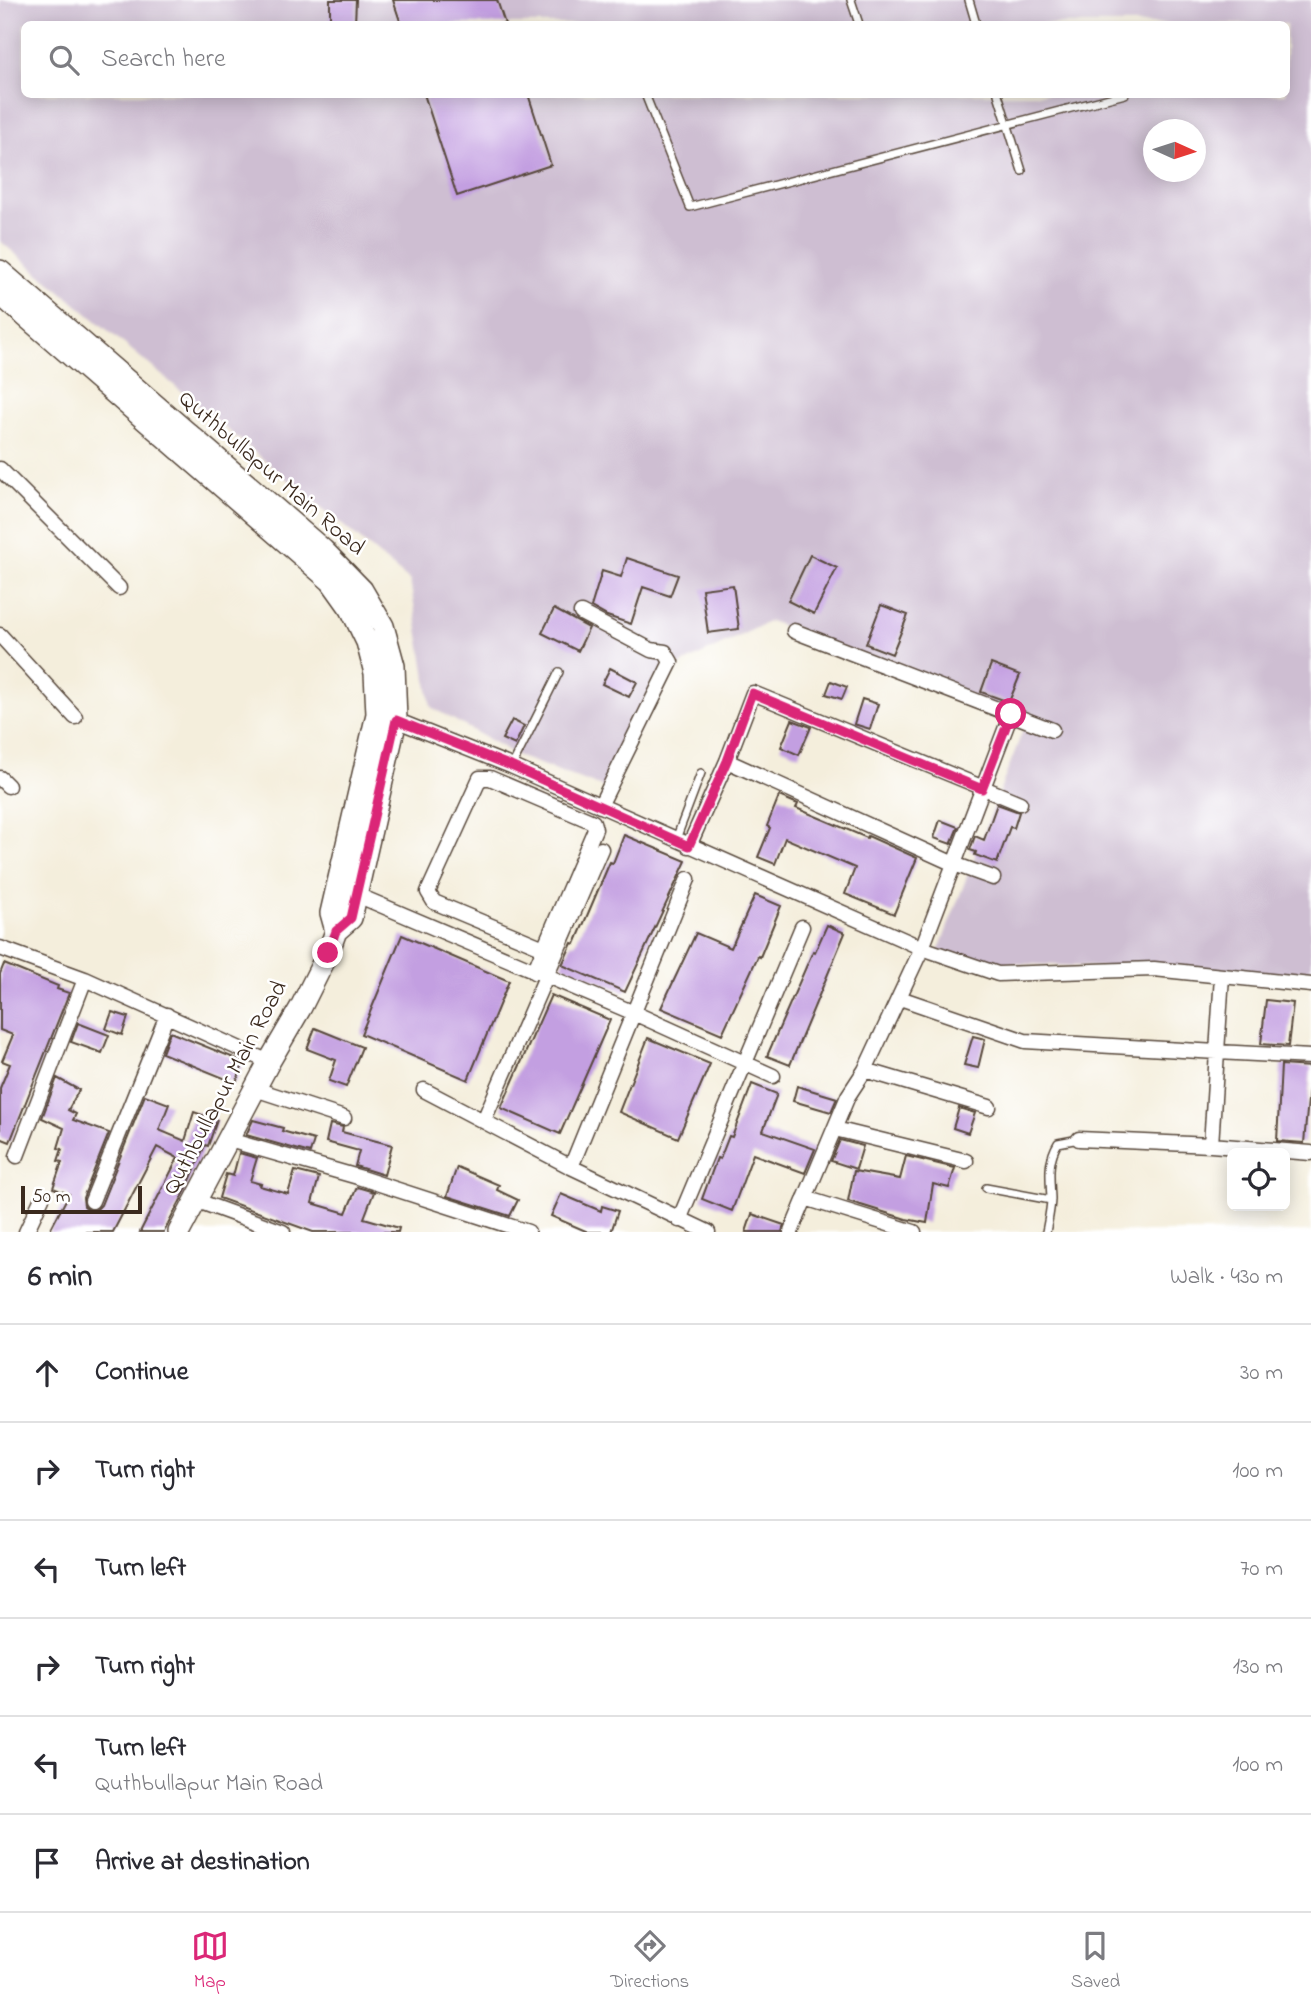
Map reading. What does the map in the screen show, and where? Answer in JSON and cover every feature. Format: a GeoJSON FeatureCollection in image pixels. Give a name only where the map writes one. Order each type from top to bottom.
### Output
{"type":"FeatureCollection","features":[{"type":"Feature","properties":{"kind":"main road","name":"Quthbullapur Main Road"},"geometry":{"type":"LineString","coordinates":[[0,271],[323,550],[362,590],[383,626],[394,666],[351,918],[336,931],[301,1007],[179,1232]]}},
{"type":"Feature","properties":{"kind":"main road","name":"Quthbullapur Main Road"},"geometry":{"type":"LineString","coordinates":[[0,294],[331,582],[351,609],[367,642],[386,717],[331,913],[336,931]]}},
{"type":"Feature","properties":{"kind":"street"},"geometry":{"type":"LineString","coordinates":[[0,469],[119,588]]}},
{"type":"Feature","properties":{"kind":"street"},"geometry":{"type":"LineString","coordinates":[[581,613],[651,650],[666,652],[671,662],[600,806]]}},
{"type":"Feature","properties":{"kind":"street"},"geometry":{"type":"LineString","coordinates":[[794,631],[1052,730]]}},
{"type":"Feature","properties":{"kind":"street"},"geometry":{"type":"LineString","coordinates":[[0,635],[75,717]]}},
{"type":"Feature","properties":{"kind":"street"},"geometry":{"type":"LineString","coordinates":[[682,842],[727,761],[752,693],[1020,803]]}},
{"type":"Feature","properties":{"kind":"street"},"geometry":{"type":"LineString","coordinates":[[791,1232],[848,1096],[865,1070],[922,948],[1011,714]]}},
{"type":"Feature","properties":{"kind":"street"},"geometry":{"type":"LineString","coordinates":[[386,717],[511,766],[922,948],[998,974],[1154,969],[1311,985]]}},
{"type":"Feature","properties":{"kind":"street"},"geometry":{"type":"LineString","coordinates":[[727,761],[954,864],[993,878]]}},
{"type":"Feature","properties":{"kind":"street"},"geometry":{"type":"LineString","coordinates":[[539,974],[544,948],[595,829],[593,821],[490,778],[480,778],[428,892],[430,898],[544,948]]}},
{"type":"Feature","properties":{"kind":"street"},"geometry":{"type":"LineString","coordinates":[[484,1120],[539,974],[601,849]]}},
{"type":"Feature","properties":{"kind":"street"},"geometry":{"type":"LineString","coordinates":[[572,1167],[688,879]]}},
{"type":"Feature","properties":{"kind":"street"},"geometry":{"type":"LineString","coordinates":[[357,895],[634,1013],[773,1076]]}},
{"type":"Feature","properties":{"kind":"street"},"geometry":{"type":"LineString","coordinates":[[680,1220],[802,927]]}},
{"type":"Feature","properties":{"kind":"street"},"geometry":{"type":"LineString","coordinates":[[2,952],[85,979],[269,1062]]}},
{"type":"Feature","properties":{"kind":"street"},"geometry":{"type":"LineString","coordinates":[[1211,1145],[1222,976]]}},
{"type":"Feature","properties":{"kind":"street"},"geometry":{"type":"LineString","coordinates":[[17,1156],[85,979]]}},
{"type":"Feature","properties":{"kind":"street"},"geometry":{"type":"LineString","coordinates":[[900,998],[1025,1041],[1311,1057]]}},
{"type":"Feature","properties":{"kind":"street"},"geometry":{"type":"LineString","coordinates":[[92,1201],[167,1015]]}},
{"type":"Feature","properties":{"kind":"street"},"geometry":{"type":"LineString","coordinates":[[865,1070],[989,1107]]}},
{"type":"Feature","properties":{"kind":"street"},"geometry":{"type":"LineString","coordinates":[[255,1089],[344,1118]]}},
{"type":"Feature","properties":{"kind":"street"},"geometry":{"type":"LineString","coordinates":[[424,1090],[572,1167],[708,1232]]}},
{"type":"Feature","properties":{"kind":"street"},"geometry":{"type":"LineString","coordinates":[[835,1129],[966,1161]]}},
{"type":"Feature","properties":{"kind":"street"},"geometry":{"type":"LineString","coordinates":[[1079,1139],[1311,1153]]}},
{"type":"Feature","properties":{"kind":"street"},"geometry":{"type":"LineString","coordinates":[[229,1140],[358,1177],[528,1232]]}},
{"type":"Feature","properties":{"kind":"street"},"geometry":{"type":"LineString","coordinates":[[26,1232],[43,1198]]}},
{"type":"Feature","properties":{"kind":"street"},"geometry":{"type":"LineString","coordinates":[[805,1198],[914,1232]]}},
{"type":"Feature","properties":{"kind":"street"},"geometry":{"type":"LineString","coordinates":[[195,1200],[283,1232]]}},
{"type":"Feature","properties":{"kind":"lane"},"geometry":{"type":"LineString","coordinates":[[851,0],[858,21]]}},
{"type":"Feature","properties":{"kind":"lane"},"geometry":{"type":"LineString","coordinates":[[969,0],[975,21]]}},
{"type":"Feature","properties":{"kind":"lane"},"geometry":{"type":"LineString","coordinates":[[647,98],[690,207],[1110,98]]}},
{"type":"Feature","properties":{"kind":"lane"},"geometry":{"type":"LineString","coordinates":[[999,98],[1022,172]]}},
{"type":"Feature","properties":{"kind":"lane"},"geometry":{"type":"LineString","coordinates":[[511,766],[559,672]]}},
{"type":"Feature","properties":{"kind":"lane"},"geometry":{"type":"LineString","coordinates":[[682,842],[701,773]]}},
{"type":"Feature","properties":{"kind":"lane"},"geometry":{"type":"LineString","coordinates":[[1046,1232],[1051,1200],[1051,1154],[1058,1143],[1079,1139]]}},
{"type":"Feature","properties":{"kind":"lane"},"geometry":{"type":"LineString","coordinates":[[986,1188],[1051,1200]]}},
{"type":"Feature","properties":{"kind":"shaded area"},"geometry":{"type":"Polygon","coordinates":[[[0,0],[1311,0],[1311,976],[935,960],[1025,725],[770,621],[678,666],[605,788],[520,757],[431,707],[410,581],[0,241],[0,0]]]}},
{"type":"Feature","properties":{"kind":"building"},"geometry":{"type":"Polygon","coordinates":[[[330,0],[356,0],[355,21],[330,21],[330,0]]]}},
{"type":"Feature","properties":{"kind":"building"},"geometry":{"type":"Polygon","coordinates":[[[393,0],[497,0],[504,21],[400,21],[393,0]]]}},
{"type":"Feature","properties":{"kind":"building"},"geometry":{"type":"Polygon","coordinates":[[[425,98],[529,98],[551,165],[457,196],[425,98]]]}},
{"type":"Feature","properties":{"kind":"building"},"geometry":{"type":"Polygon","coordinates":[[[810,555],[837,568],[814,614],[788,601],[810,555]]]}},
{"type":"Feature","properties":{"kind":"building"},"geometry":{"type":"Polygon","coordinates":[[[627,558],[678,575],[670,596],[643,587],[631,624],[591,607],[602,571],[621,577],[627,558]]]}},
{"type":"Feature","properties":{"kind":"building"},"geometry":{"type":"Polygon","coordinates":[[[733,585],[739,629],[708,633],[702,589],[733,585]]]}},
{"type":"Feature","properties":{"kind":"building"},"geometry":{"type":"Polygon","coordinates":[[[881,605],[908,615],[892,654],[866,644],[881,605]]]}},
{"type":"Feature","properties":{"kind":"building"},"geometry":{"type":"Polygon","coordinates":[[[554,609],[589,628],[578,651],[542,633],[554,609]]]}},
{"type":"Feature","properties":{"kind":"building"},"geometry":{"type":"Polygon","coordinates":[[[991,664],[1020,675],[1009,702],[981,692],[991,664]]]}},
{"type":"Feature","properties":{"kind":"building"},"geometry":{"type":"Polygon","coordinates":[[[610,668],[637,682],[629,697],[602,684],[610,668]]]}},
{"type":"Feature","properties":{"kind":"building"},"geometry":{"type":"Polygon","coordinates":[[[831,681],[847,687],[842,699],[826,694],[831,681]]]}},
{"type":"Feature","properties":{"kind":"building"},"geometry":{"type":"Polygon","coordinates":[[[862,699],[878,704],[870,729],[854,724],[862,699]]]}},
{"type":"Feature","properties":{"kind":"building"},"geometry":{"type":"Polygon","coordinates":[[[512,720],[524,726],[515,745],[502,739],[512,720]]]}},
{"type":"Feature","properties":{"kind":"building"},"geometry":{"type":"Polygon","coordinates":[[[792,720],[811,727],[799,755],[781,747],[792,720]]]}},
{"type":"Feature","properties":{"kind":"building"},"geometry":{"type":"Polygon","coordinates":[[[779,796],[798,804],[796,808],[917,858],[894,914],[845,894],[855,868],[785,838],[775,864],[758,857],[779,796]]]}},
{"type":"Feature","properties":{"kind":"building"},"geometry":{"type":"Polygon","coordinates":[[[997,804],[1019,812],[1014,828],[1010,827],[997,863],[975,855],[976,852],[970,850],[975,836],[984,840],[997,804]]]}},
{"type":"Feature","properties":{"kind":"building"},"geometry":{"type":"Polygon","coordinates":[[[940,820],[958,827],[951,844],[934,838],[940,820]]]}},
{"type":"Feature","properties":{"kind":"building"},"geometry":{"type":"Polygon","coordinates":[[[624,835],[686,861],[625,992],[562,965],[572,943],[575,944],[624,835]]]}},
{"type":"Feature","properties":{"kind":"building"},"geometry":{"type":"Polygon","coordinates":[[[755,895],[781,906],[760,957],[758,956],[722,1034],[661,1008],[696,933],[731,948],[755,895]]]}},
{"type":"Feature","properties":{"kind":"building"},"geometry":{"type":"Polygon","coordinates":[[[827,925],[845,933],[790,1065],[767,1056],[827,925]]]}},
{"type":"Feature","properties":{"kind":"building"},"geometry":{"type":"Polygon","coordinates":[[[402,935],[509,981],[468,1080],[361,1034],[402,935]]]}},
{"type":"Feature","properties":{"kind":"building"},"geometry":{"type":"Polygon","coordinates":[[[4,964],[69,993],[10,1142],[0,1138],[0,1088],[10,1064],[2,1061],[13,1035],[0,1030],[0,974],[4,964]]]}},
{"type":"Feature","properties":{"kind":"building"},"geometry":{"type":"Polygon","coordinates":[[[551,995],[610,1020],[560,1134],[501,1108],[551,995]]]}},
{"type":"Feature","properties":{"kind":"building"},"geometry":{"type":"Polygon","coordinates":[[[1266,1000],[1293,1003],[1288,1046],[1261,1044],[1266,1000]]]}},
{"type":"Feature","properties":{"kind":"building"},"geometry":{"type":"Polygon","coordinates":[[[112,1012],[128,1017],[122,1035],[106,1029],[112,1012]]]}},
{"type":"Feature","properties":{"kind":"building"},"geometry":{"type":"Polygon","coordinates":[[[78,1023],[109,1035],[102,1053],[71,1042],[78,1023]]]}},
{"type":"Feature","properties":{"kind":"building"},"geometry":{"type":"Polygon","coordinates":[[[315,1028],[362,1047],[346,1087],[329,1081],[336,1060],[307,1049],[315,1028]]]}},
{"type":"Feature","properties":{"kind":"building"},"geometry":{"type":"Polygon","coordinates":[[[170,1032],[244,1062],[236,1083],[162,1053],[170,1032]]]}},
{"type":"Feature","properties":{"kind":"building"},"geometry":{"type":"Polygon","coordinates":[[[973,1036],[985,1039],[978,1068],[964,1065],[973,1036]]]}},
{"type":"Feature","properties":{"kind":"building"},"geometry":{"type":"Polygon","coordinates":[[[648,1038],[710,1064],[678,1138],[619,1112],[648,1038]]]}},
{"type":"Feature","properties":{"kind":"building"},"geometry":{"type":"Polygon","coordinates":[[[1281,1065],[1311,1067],[1304,1143],[1277,1141],[1281,1065]]]}},
{"type":"Feature","properties":{"kind":"building"},"geometry":{"type":"Polygon","coordinates":[[[57,1078],[79,1090],[68,1110],[76,1114],[73,1120],[109,1133],[83,1198],[84,1206],[89,1210],[97,1209],[101,1205],[145,1095],[169,1104],[159,1130],[185,1141],[194,1112],[217,1120],[208,1146],[205,1145],[164,1232],[140,1232],[178,1158],[157,1147],[113,1232],[49,1232],[69,1194],[53,1188],[62,1162],[58,1161],[62,1149],[58,1148],[64,1128],[42,1118],[57,1078]]]}},
{"type":"Feature","properties":{"kind":"building"},"geometry":{"type":"Polygon","coordinates":[[[752,1084],[777,1094],[763,1131],[815,1149],[805,1173],[753,1154],[732,1211],[702,1199],[717,1158],[720,1159],[729,1136],[732,1137],[752,1084]]]}},
{"type":"Feature","properties":{"kind":"building"},"geometry":{"type":"Polygon","coordinates":[[[797,1086],[837,1098],[831,1112],[793,1101],[797,1086]]]}},
{"type":"Feature","properties":{"kind":"building"},"geometry":{"type":"Polygon","coordinates":[[[959,1108],[975,1113],[968,1133],[953,1128],[959,1108]]]}},
{"type":"Feature","properties":{"kind":"building"},"geometry":{"type":"Polygon","coordinates":[[[253,1120],[314,1140],[310,1153],[246,1135],[253,1120]]]}},
{"type":"Feature","properties":{"kind":"building"},"geometry":{"type":"Polygon","coordinates":[[[330,1124],[343,1127],[342,1132],[392,1145],[384,1175],[355,1166],[359,1151],[326,1142],[330,1124]]]}},
{"type":"Feature","properties":{"kind":"building"},"geometry":{"type":"Polygon","coordinates":[[[840,1140],[863,1146],[856,1169],[831,1161],[840,1140]]]}},
{"type":"Feature","properties":{"kind":"building"},"geometry":{"type":"Polygon","coordinates":[[[239,1153],[257,1158],[250,1181],[288,1194],[295,1171],[319,1177],[312,1203],[346,1213],[357,1187],[374,1192],[364,1218],[399,1228],[398,1232],[313,1232],[219,1198],[226,1174],[233,1176],[239,1153]]]}},
{"type":"Feature","properties":{"kind":"building"},"geometry":{"type":"Polygon","coordinates":[[[906,1156],[955,1168],[949,1188],[933,1184],[927,1223],[848,1201],[854,1171],[900,1179],[906,1156]]]}},
{"type":"Feature","properties":{"kind":"building"},"geometry":{"type":"Polygon","coordinates":[[[457,1167],[499,1185],[497,1190],[518,1200],[510,1216],[447,1196],[457,1167]]]}},
{"type":"Feature","properties":{"kind":"building"},"geometry":{"type":"Polygon","coordinates":[[[561,1194],[601,1211],[602,1206],[618,1211],[611,1232],[588,1232],[551,1216],[561,1194]]]}},
{"type":"Feature","properties":{"kind":"building"},"geometry":{"type":"Polygon","coordinates":[[[752,1214],[784,1225],[782,1232],[746,1232],[752,1214]]]}},
{"type":"Feature","properties":{"kind":"route"},"geometry":{"type":"LineString","coordinates":[[328,953],[336,931],[351,918],[396,720],[511,766],[689,846],[727,761],[752,693],[982,789],[1011,714]]}}]}
